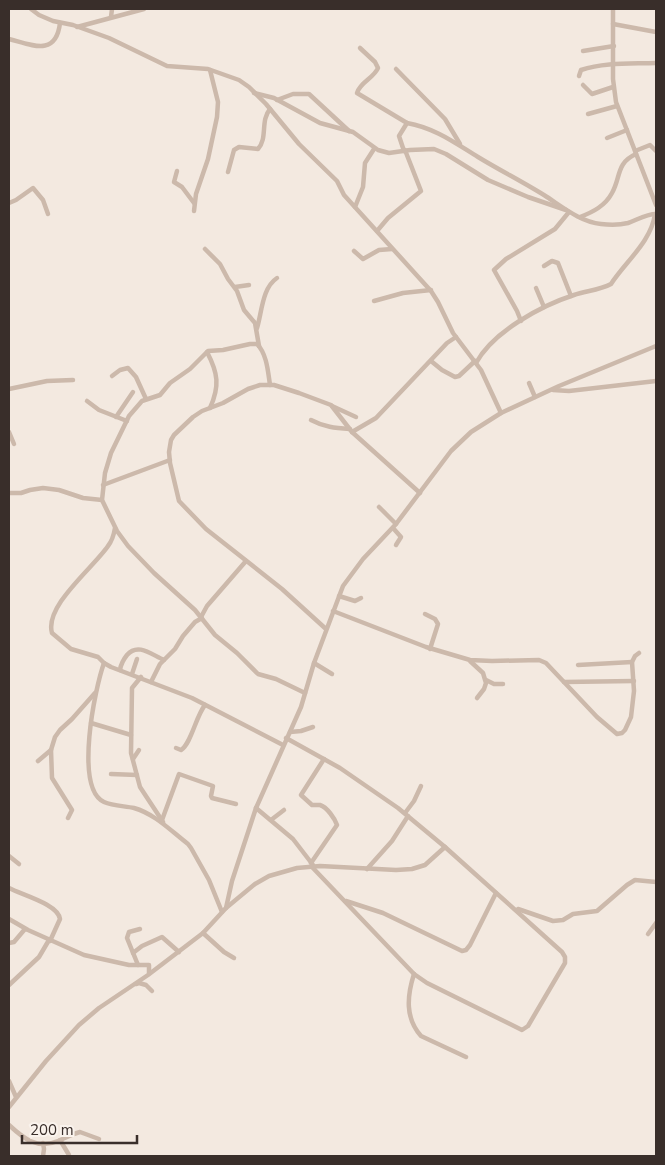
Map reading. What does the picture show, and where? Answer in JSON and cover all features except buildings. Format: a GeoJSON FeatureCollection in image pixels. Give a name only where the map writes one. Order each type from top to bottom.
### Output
{"type":"FeatureCollection","features":[{"type":"Feature","properties":{"kind":"street"},"geometry":{"type":"LineString","coordinates":[[31,9],[46,18],[77,27],[128,46],[167,66],[210,70],[239,80],[270,109],[299,144],[337,181],[344,195],[431,290],[456,337],[475,362],[501,413]]}},
{"type":"Feature","properties":{"kind":"street"},"geometry":{"type":"LineString","coordinates":[[112,9],[112,17]]}},
{"type":"Feature","properties":{"kind":"street"},"geometry":{"type":"LineString","coordinates":[[77,27],[144,9]]}},
{"type":"Feature","properties":{"kind":"street"},"geometry":{"type":"LineString","coordinates":[[613,9],[613,87],[618,106],[656,205]]}},
{"type":"Feature","properties":{"kind":"street"},"geometry":{"type":"LineString","coordinates":[[9,38],[41,47],[48,45],[55,40],[60,23]]}},
{"type":"Feature","properties":{"kind":"street"},"geometry":{"type":"LineString","coordinates":[[613,24],[656,32]]}},
{"type":"Feature","properties":{"kind":"street"},"geometry":{"type":"LineString","coordinates":[[583,51],[614,46]]}},
{"type":"Feature","properties":{"kind":"street"},"geometry":{"type":"LineString","coordinates":[[360,48],[375,62],[378,68],[376,73],[358,88],[357,93],[407,123],[444,135],[568,211]]}},
{"type":"Feature","properties":{"kind":"street"},"geometry":{"type":"LineString","coordinates":[[579,76],[581,70],[613,64],[656,63]]}},
{"type":"Feature","properties":{"kind":"street"},"geometry":{"type":"LineString","coordinates":[[396,69],[446,119],[460,146]]}},
{"type":"Feature","properties":{"kind":"street"},"geometry":{"type":"LineString","coordinates":[[194,211],[198,186],[208,159],[217,117],[218,102],[210,70]]}},
{"type":"Feature","properties":{"kind":"street"},"geometry":{"type":"LineString","coordinates":[[583,85],[592,94],[613,87]]}},
{"type":"Feature","properties":{"kind":"street"},"geometry":{"type":"LineString","coordinates":[[254,93],[263,94],[277,100],[320,123],[350,132]]}},
{"type":"Feature","properties":{"kind":"street"},"geometry":{"type":"LineString","coordinates":[[277,100],[293,94],[309,94],[350,132],[374,149],[389,153],[428,149],[440,151],[488,180],[601,224],[626,224],[656,214]]}},
{"type":"Feature","properties":{"kind":"street"},"geometry":{"type":"LineString","coordinates":[[588,114],[618,106]]}},
{"type":"Feature","properties":{"kind":"street"},"geometry":{"type":"LineString","coordinates":[[228,172],[234,150],[239,147],[258,149],[261,146],[263,123],[270,109]]}},
{"type":"Feature","properties":{"kind":"street"},"geometry":{"type":"LineString","coordinates":[[377,231],[388,218],[422,191],[399,136],[407,123]]}},
{"type":"Feature","properties":{"kind":"street"},"geometry":{"type":"LineString","coordinates":[[607,138],[627,130]]}},
{"type":"Feature","properties":{"kind":"street"},"geometry":{"type":"LineString","coordinates":[[580,217],[593,212],[606,202],[613,192],[622,164],[635,152],[650,145],[656,151]]}},
{"type":"Feature","properties":{"kind":"street"},"geometry":{"type":"LineString","coordinates":[[355,207],[363,187],[366,163],[374,149]]}},
{"type":"Feature","properties":{"kind":"street"},"geometry":{"type":"LineString","coordinates":[[177,172],[174,182],[182,187],[194,203]]}},
{"type":"Feature","properties":{"kind":"street"},"geometry":{"type":"LineString","coordinates":[[649,187],[656,185]]}},
{"type":"Feature","properties":{"kind":"street"},"geometry":{"type":"LineString","coordinates":[[9,203],[33,188],[43,200],[48,214]]}},
{"type":"Feature","properties":{"kind":"street"},"geometry":{"type":"LineString","coordinates":[[521,321],[494,270],[506,259],[555,229],[568,211]]}},
{"type":"Feature","properties":{"kind":"street"},"geometry":{"type":"LineString","coordinates":[[431,361],[455,377],[459,376],[475,362],[482,351],[496,338],[530,314],[571,296],[611,284],[618,272],[649,236],[656,214]]}},
{"type":"Feature","properties":{"kind":"street"},"geometry":{"type":"LineString","coordinates":[[205,249],[216,258],[235,287],[241,304],[255,323],[259,346],[265,360],[270,385]]}},
{"type":"Feature","properties":{"kind":"street"},"geometry":{"type":"LineString","coordinates":[[354,250],[363,260],[379,250],[392,249]]}},
{"type":"Feature","properties":{"kind":"street"},"geometry":{"type":"LineString","coordinates":[[544,266],[552,261],[558,263],[571,296]]}},
{"type":"Feature","properties":{"kind":"street"},"geometry":{"type":"LineString","coordinates":[[257,329],[260,312],[269,287],[277,278]]}},
{"type":"Feature","properties":{"kind":"street"},"geometry":{"type":"LineString","coordinates":[[235,287],[249,285]]}},
{"type":"Feature","properties":{"kind":"street"},"geometry":{"type":"LineString","coordinates":[[536,288],[544,307]]}},
{"type":"Feature","properties":{"kind":"street"},"geometry":{"type":"LineString","coordinates":[[374,301],[403,293],[431,290]]}},
{"type":"Feature","properties":{"kind":"street"},"geometry":{"type":"LineString","coordinates":[[311,420],[334,429],[351,431],[376,418],[456,337]]}},
{"type":"Feature","properties":{"kind":"street"},"geometry":{"type":"LineString","coordinates":[[259,346],[257,344],[250,344],[207,352],[190,369],[170,383],[160,395],[146,400],[134,409],[111,453],[103,485],[102,500],[115,528],[128,546],[202,618],[215,635],[258,674],[276,679],[305,693]]}},
{"type":"Feature","properties":{"kind":"street"},"geometry":{"type":"LineString","coordinates":[[224,910],[256,808],[290,732],[332,611],[344,586],[363,559],[394,526],[441,463],[471,432],[501,413],[535,397],[656,346]]}},
{"type":"Feature","properties":{"kind":"street"},"geometry":{"type":"LineString","coordinates":[[466,350],[482,351]]}},
{"type":"Feature","properties":{"kind":"street"},"geometry":{"type":"LineString","coordinates":[[207,352],[214,366],[217,382],[216,396],[210,408]]}},
{"type":"Feature","properties":{"kind":"street"},"geometry":{"type":"LineString","coordinates":[[112,376],[120,370],[128,368],[136,378],[146,400]]}},
{"type":"Feature","properties":{"kind":"street"},"geometry":{"type":"LineString","coordinates":[[9,389],[47,381],[73,380]]}},
{"type":"Feature","properties":{"kind":"street"},"geometry":{"type":"LineString","coordinates":[[551,390],[568,391],[656,381]]}},
{"type":"Feature","properties":{"kind":"street"},"geometry":{"type":"LineString","coordinates":[[529,383],[535,397]]}},
{"type":"Feature","properties":{"kind":"street"},"geometry":{"type":"LineString","coordinates":[[326,629],[282,590],[206,529],[179,501],[170,460],[170,445],[174,435],[192,417],[223,403],[253,386],[270,385],[287,388],[326,402],[351,431],[420,493]]}},
{"type":"Feature","properties":{"kind":"street"},"geometry":{"type":"LineString","coordinates":[[116,417],[133,392]]}},
{"type":"Feature","properties":{"kind":"street"},"geometry":{"type":"LineString","coordinates":[[87,401],[99,410],[127,421]]}},
{"type":"Feature","properties":{"kind":"street"},"geometry":{"type":"LineString","coordinates":[[331,406],[356,416]]}},
{"type":"Feature","properties":{"kind":"street"},"geometry":{"type":"LineString","coordinates":[[9,432],[14,444]]}},
{"type":"Feature","properties":{"kind":"street"},"geometry":{"type":"LineString","coordinates":[[103,485],[170,460]]}},
{"type":"Feature","properties":{"kind":"street"},"geometry":{"type":"LineString","coordinates":[[9,493],[21,493],[43,488],[59,490],[83,498],[102,500]]}},
{"type":"Feature","properties":{"kind":"street"},"geometry":{"type":"LineString","coordinates":[[379,507],[401,536],[396,545]]}},
{"type":"Feature","properties":{"kind":"street"},"geometry":{"type":"LineString","coordinates":[[115,528],[108,546],[85,571],[53,614],[51,629],[54,636],[71,649],[98,657],[104,663],[205,705],[283,745]]}},
{"type":"Feature","properties":{"kind":"street"},"geometry":{"type":"LineString","coordinates":[[151,682],[164,660],[175,649],[190,628],[202,618],[207,606],[246,561]]}},
{"type":"Feature","properties":{"kind":"street"},"geometry":{"type":"LineString","coordinates":[[340,596],[355,601],[361,598]]}},
{"type":"Feature","properties":{"kind":"street"},"geometry":{"type":"LineString","coordinates":[[332,611],[430,649],[470,660],[492,662],[539,660],[546,664],[605,725],[619,734],[625,730],[634,706],[632,662],[639,653]]}},
{"type":"Feature","properties":{"kind":"street"},"geometry":{"type":"LineString","coordinates":[[425,614],[435,619],[438,624],[430,649]]}},
{"type":"Feature","properties":{"kind":"street"},"geometry":{"type":"LineString","coordinates":[[120,670],[122,663],[134,649],[139,648],[164,660]]}},
{"type":"Feature","properties":{"kind":"street"},"geometry":{"type":"LineString","coordinates":[[132,674],[137,659]]}},
{"type":"Feature","properties":{"kind":"street"},"geometry":{"type":"LineString","coordinates":[[470,660],[483,673],[486,680],[486,686],[477,698]]}},
{"type":"Feature","properties":{"kind":"street"},"geometry":{"type":"LineString","coordinates":[[578,665],[632,662]]}},
{"type":"Feature","properties":{"kind":"street"},"geometry":{"type":"LineString","coordinates":[[104,663],[95,693],[88,750],[89,768],[96,795],[104,802],[141,810],[164,823]]}},
{"type":"Feature","properties":{"kind":"street"},"geometry":{"type":"LineString","coordinates":[[314,663],[332,674]]}},
{"type":"Feature","properties":{"kind":"street"},"geometry":{"type":"LineString","coordinates":[[141,677],[132,688],[131,735],[131,753],[140,787],[164,823],[191,848],[224,910]]}},
{"type":"Feature","properties":{"kind":"street"},"geometry":{"type":"LineString","coordinates":[[486,680],[504,684]]}},
{"type":"Feature","properties":{"kind":"street"},"geometry":{"type":"LineString","coordinates":[[564,682],[634,681]]}},
{"type":"Feature","properties":{"kind":"street"},"geometry":{"type":"LineString","coordinates":[[68,818],[72,810],[52,778],[51,750],[55,737],[60,730],[80,712],[95,693]]}},
{"type":"Feature","properties":{"kind":"street"},"geometry":{"type":"LineString","coordinates":[[176,748],[181,750],[185,747],[205,705]]}},
{"type":"Feature","properties":{"kind":"street"},"geometry":{"type":"LineString","coordinates":[[91,723],[131,735]]}},
{"type":"Feature","properties":{"kind":"street"},"geometry":{"type":"LineString","coordinates":[[290,732],[313,727]]}},
{"type":"Feature","properties":{"kind":"street"},"geometry":{"type":"LineString","coordinates":[[256,808],[292,839],[312,865],[414,974],[427,983],[522,1030],[525,1029],[562,969],[565,957],[562,952],[445,847],[406,815],[358,780],[286,738]]}},
{"type":"Feature","properties":{"kind":"street"},"geometry":{"type":"LineString","coordinates":[[38,761],[51,750]]}},
{"type":"Feature","properties":{"kind":"street"},"geometry":{"type":"LineString","coordinates":[[133,759],[139,750]]}},
{"type":"Feature","properties":{"kind":"street"},"geometry":{"type":"LineString","coordinates":[[312,865],[337,825],[336,820],[324,808],[320,805],[312,805],[301,795],[324,759]]}},
{"type":"Feature","properties":{"kind":"street"},"geometry":{"type":"LineString","coordinates":[[111,774],[138,775]]}},
{"type":"Feature","properties":{"kind":"street"},"geometry":{"type":"LineString","coordinates":[[164,823],[179,774],[213,786],[212,798],[236,804]]}},
{"type":"Feature","properties":{"kind":"street"},"geometry":{"type":"LineString","coordinates":[[368,869],[400,831],[421,786]]}},
{"type":"Feature","properties":{"kind":"street"},"geometry":{"type":"LineString","coordinates":[[271,820],[284,810]]}},
{"type":"Feature","properties":{"kind":"street"},"geometry":{"type":"LineString","coordinates":[[9,1107],[46,1060],[79,1025],[99,1008],[203,933],[224,910],[269,876],[312,865],[396,870],[421,868],[445,847]]}},
{"type":"Feature","properties":{"kind":"street"},"geometry":{"type":"LineString","coordinates":[[9,856],[19,864]]}},
{"type":"Feature","properties":{"kind":"street"},"geometry":{"type":"LineString","coordinates":[[514,908],[553,921],[559,921],[573,914],[597,911],[635,880],[653,882],[656,886]]}},
{"type":"Feature","properties":{"kind":"street"},"geometry":{"type":"LineString","coordinates":[[9,888],[49,906],[59,913],[60,919],[50,940],[39,956],[11,979],[9,985]]}},
{"type":"Feature","properties":{"kind":"street"},"geometry":{"type":"LineString","coordinates":[[345,900],[383,913],[462,951],[466,950],[470,945],[496,893]]}},
{"type":"Feature","properties":{"kind":"street"},"geometry":{"type":"LineString","coordinates":[[9,919],[25,929],[84,955],[130,965],[149,965],[149,973]]}},
{"type":"Feature","properties":{"kind":"street"},"geometry":{"type":"LineString","coordinates":[[648,934],[656,923]]}},
{"type":"Feature","properties":{"kind":"street"},"geometry":{"type":"LineString","coordinates":[[9,944],[14,942],[25,929]]}},
{"type":"Feature","properties":{"kind":"street"},"geometry":{"type":"LineString","coordinates":[[138,965],[127,938],[128,934],[140,929]]}},
{"type":"Feature","properties":{"kind":"street"},"geometry":{"type":"LineString","coordinates":[[203,933],[224,952],[234,958]]}},
{"type":"Feature","properties":{"kind":"street"},"geometry":{"type":"LineString","coordinates":[[133,953],[162,936],[178,952]]}},
{"type":"Feature","properties":{"kind":"street"},"geometry":{"type":"LineString","coordinates":[[414,974],[408,997],[412,1023],[416,1030],[421,1036],[466,1056]]}},
{"type":"Feature","properties":{"kind":"street"},"geometry":{"type":"LineString","coordinates":[[128,988],[139,983],[146,985],[152,991]]}},
{"type":"Feature","properties":{"kind":"street"},"geometry":{"type":"LineString","coordinates":[[9,1081],[16,1097]]}},
{"type":"Feature","properties":{"kind":"street"},"geometry":{"type":"LineString","coordinates":[[9,1125],[26,1140],[42,1143],[51,1143],[80,1132],[99,1139]]}},
{"type":"Feature","properties":{"kind":"street"},"geometry":{"type":"LineString","coordinates":[[60,1140],[69,1154]]}},
{"type":"Feature","properties":{"kind":"street"},"geometry":{"type":"LineString","coordinates":[[42,1143],[44,1149],[43,1156]]}}]}
